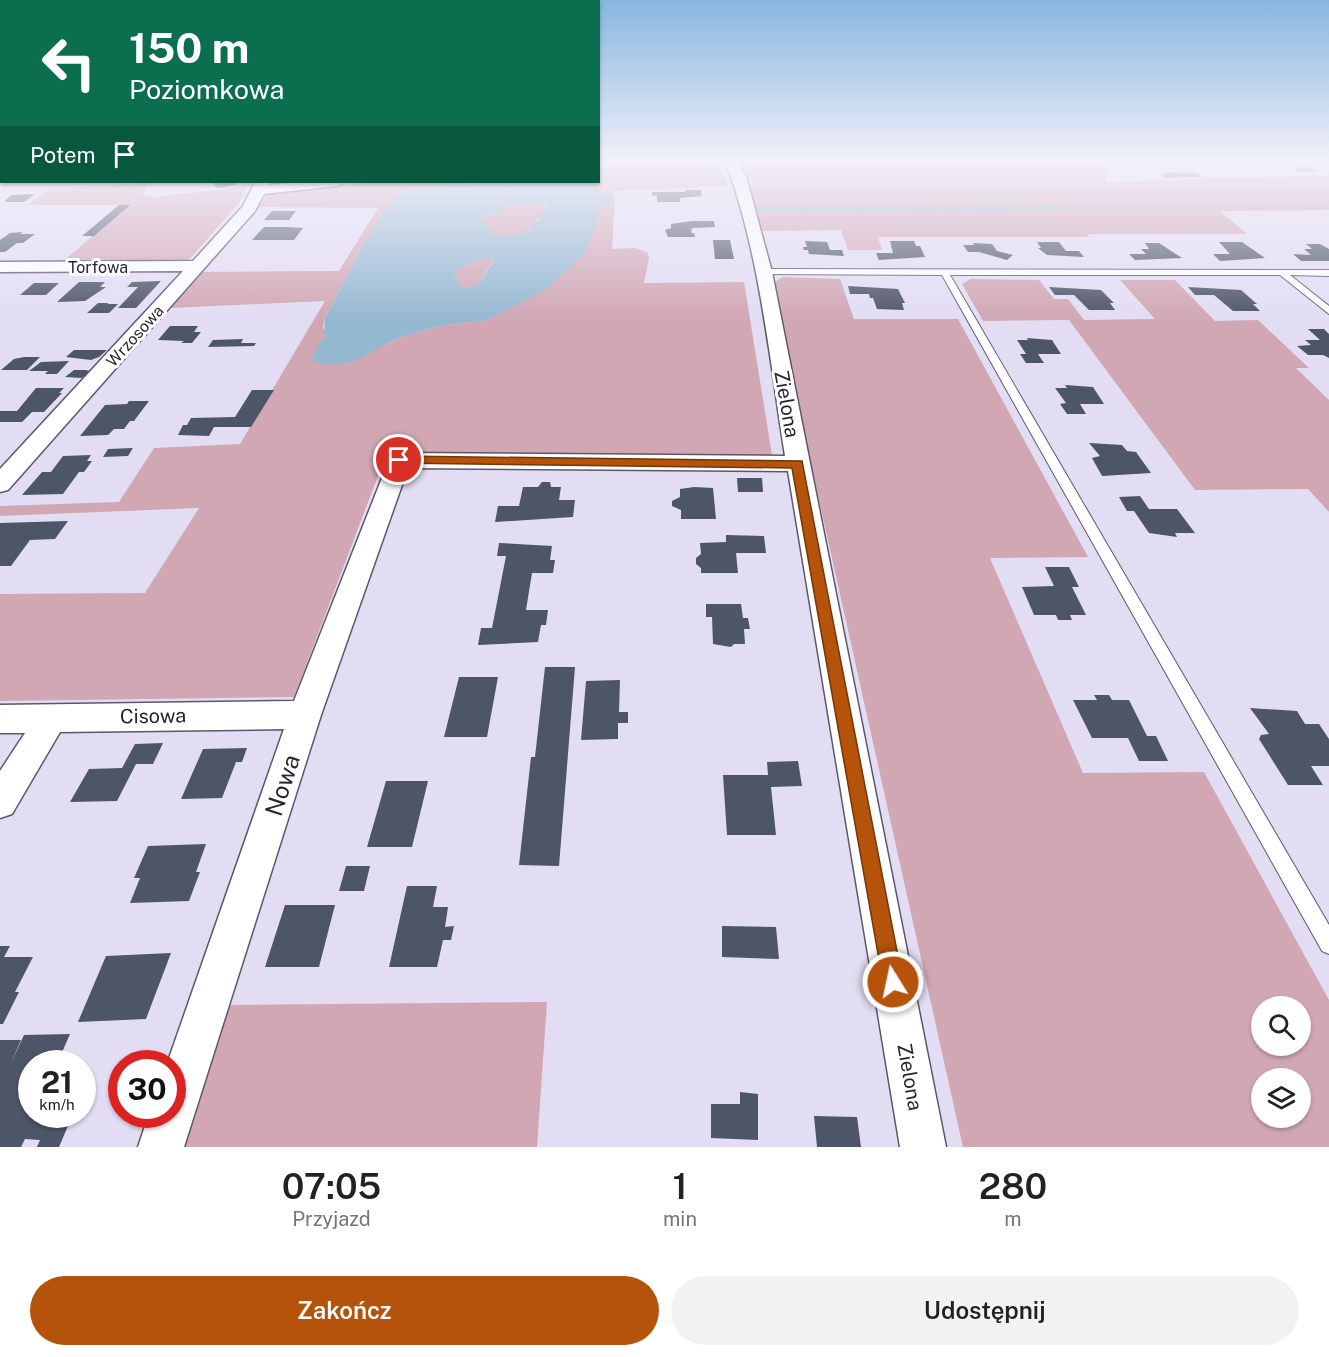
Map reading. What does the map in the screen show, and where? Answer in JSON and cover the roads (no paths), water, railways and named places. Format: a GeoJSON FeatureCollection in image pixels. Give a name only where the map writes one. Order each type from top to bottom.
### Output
{"type":"FeatureCollection","features":[{"type":"Feature","properties":{"kind":"street","name":"Wrzosowa"},"geometry":{"type":"LineString","coordinates":[[0,484],[243,215]]}},
{"type":"Feature","properties":{"kind":"street","name":"Zielona"},"geometry":{"type":"LineString","coordinates":[[749,215],[763,272],[923,1147]]}},
{"type":"Feature","properties":{"kind":"street","name":"Torfowa"},"geometry":{"type":"LineString","coordinates":[[0,267],[196,266]]}},
{"type":"Feature","properties":{"kind":"street","name":"Nowa"},"geometry":{"type":"LineString","coordinates":[[186,1071],[305,715],[399,460],[798,464]]}},
{"type":"Feature","properties":{"kind":"street","name":"Cisowa"},"geometry":{"type":"LineString","coordinates":[[0,719],[305,715]]}},
{"type":"Feature","properties":{"kind":"street"},"geometry":{"type":"LineString","coordinates":[[0,802],[52,717]]}},
{"type":"Feature","properties":{"kind":"street","name":"Nowa"},"geometry":{"type":"LineString","coordinates":[[161,1147],[167,1128]]}},
{"type":"Feature","properties":{"kind":"lane"},"geometry":{"type":"LineString","coordinates":[[763,272],[1329,273]]}},
{"type":"Feature","properties":{"kind":"lane"},"geometry":{"type":"LineString","coordinates":[[945,273],[1329,944]]}},
{"type":"Feature","properties":{"kind":"lane"},"geometry":{"type":"LineString","coordinates":[[1282,273],[1329,311]]}},
{"type":"Feature","properties":{"kind":"water"},"geometry":{"type":"Polygon","coordinates":[[[383,215],[490,215],[482,216],[482,219],[493,234],[509,235],[532,229],[531,225],[541,219],[541,215],[599,215],[583,255],[548,288],[487,320],[445,325],[400,337],[352,362],[327,365],[311,360],[320,342],[326,338],[325,318],[363,245],[383,215]],[[479,258],[457,270],[455,277],[461,287],[468,288],[478,284],[495,260],[479,258]]]}}]}
